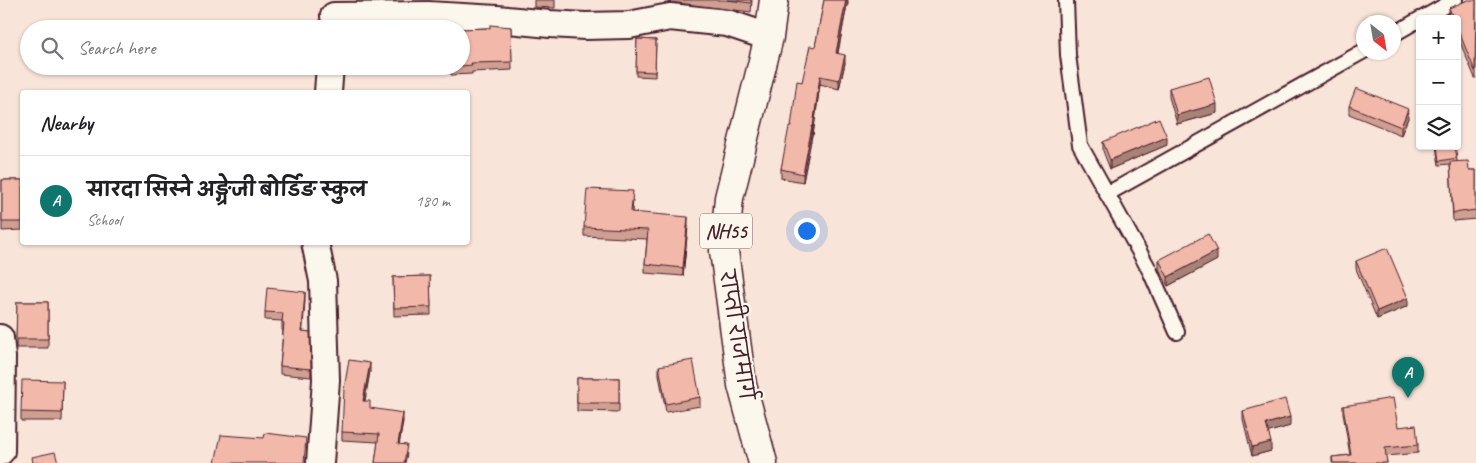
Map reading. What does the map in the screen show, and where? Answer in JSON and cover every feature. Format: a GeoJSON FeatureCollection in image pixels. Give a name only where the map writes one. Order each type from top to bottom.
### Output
{"type":"FeatureCollection","features":[{"type":"Feature","properties":{"kind":"main road","name":"राप्ती राजमार्ग"},"geometry":{"type":"LineString","coordinates":[[763,463],[742,385],[724,251],[730,198],[769,36],[774,0]]}},
{"type":"Feature","properties":{"kind":"street"},"geometry":{"type":"LineString","coordinates":[[334,15],[428,15],[497,18],[585,26],[629,25],[670,17],[727,23],[769,36]]}},
{"type":"Feature","properties":{"kind":"street"},"geometry":{"type":"LineString","coordinates":[[328,90],[329,75]]}},
{"type":"Feature","properties":{"kind":"street"},"geometry":{"type":"LineString","coordinates":[[316,245],[323,281],[326,380],[320,463]]}},
{"type":"Feature","properties":{"kind":"street"},"geometry":{"type":"LineString","coordinates":[[0,338],[2,357],[0,452]]}},
{"type":"Feature","properties":{"kind":"lane"},"geometry":{"type":"LineString","coordinates":[[1066,0],[1068,55],[1080,146],[1150,271],[1177,332]]}},
{"type":"Feature","properties":{"kind":"lane"},"geometry":{"type":"LineString","coordinates":[[1427,15],[1455,0]]}},
{"type":"Feature","properties":{"kind":"lane"},"geometry":{"type":"LineString","coordinates":[[1401,30],[1416,21]]}},
{"type":"Feature","properties":{"kind":"lane"},"geometry":{"type":"LineString","coordinates":[[1107,194],[1356,55]]}},
{"type":"Feature","properties":{"kind":"building"},"geometry":{"type":"Polygon","coordinates":[[[727,0],[751,0],[751,3],[727,0]]]}},
{"type":"Feature","properties":{"kind":"building"},"geometry":{"type":"Polygon","coordinates":[[[824,0],[846,0],[836,53],[845,55],[839,80],[820,76],[813,127],[803,174],[781,169],[789,127],[791,127],[797,81],[802,82],[810,46],[815,47],[824,0]]]}},
{"type":"Feature","properties":{"kind":"building"},"geometry":{"type":"Polygon","coordinates":[[[1468,0],[1476,0],[1475,71],[1461,37],[1461,15],[1452,15],[1449,8],[1468,0]]]}},
{"type":"Feature","properties":{"kind":"building"},"geometry":{"type":"Polygon","coordinates":[[[490,25],[511,27],[512,62],[471,63],[472,65],[470,65],[470,29],[490,28],[490,25]]]}},
{"type":"Feature","properties":{"kind":"building"},"geometry":{"type":"Polygon","coordinates":[[[637,39],[656,40],[655,72],[636,71],[637,39]]]}},
{"type":"Feature","properties":{"kind":"building"},"geometry":{"type":"Polygon","coordinates":[[[1209,77],[1217,104],[1177,115],[1169,88],[1209,77]]]}},
{"type":"Feature","properties":{"kind":"building"},"geometry":{"type":"Polygon","coordinates":[[[1356,88],[1408,109],[1401,127],[1349,106],[1356,88]]]}},
{"type":"Feature","properties":{"kind":"building"},"geometry":{"type":"Polygon","coordinates":[[[1159,118],[1167,137],[1110,160],[1103,142],[1159,118]]]}},
{"type":"Feature","properties":{"kind":"building"},"geometry":{"type":"Polygon","coordinates":[[[1438,150],[1456,150],[1457,158],[1439,161],[1438,150]]]}},
{"type":"Feature","properties":{"kind":"building"},"geometry":{"type":"Polygon","coordinates":[[[1468,161],[1469,170],[1476,170],[1476,210],[1453,213],[1450,162],[1468,161]]]}},
{"type":"Feature","properties":{"kind":"building"},"geometry":{"type":"Polygon","coordinates":[[[2,180],[20,180],[20,222],[2,222],[2,180]]]}},
{"type":"Feature","properties":{"kind":"building"},"geometry":{"type":"Polygon","coordinates":[[[587,189],[633,191],[631,212],[688,217],[683,268],[645,264],[648,230],[584,227],[587,189]]]}},
{"type":"Feature","properties":{"kind":"building"},"geometry":{"type":"Polygon","coordinates":[[[1208,234],[1217,251],[1168,277],[1159,260],[1208,234]]]}},
{"type":"Feature","properties":{"kind":"building"},"geometry":{"type":"Polygon","coordinates":[[[1387,248],[1408,298],[1377,311],[1356,261],[1387,248]]]}},
{"type":"Feature","properties":{"kind":"building"},"geometry":{"type":"Polygon","coordinates":[[[430,276],[431,307],[394,308],[393,277],[430,276]]]}},
{"type":"Feature","properties":{"kind":"building"},"geometry":{"type":"Polygon","coordinates":[[[267,288],[305,292],[302,331],[310,332],[311,369],[280,366],[284,323],[282,322],[283,313],[265,312],[267,288]]]}},
{"type":"Feature","properties":{"kind":"building"},"geometry":{"type":"Polygon","coordinates":[[[17,302],[48,302],[48,339],[16,339],[17,302]]]}},
{"type":"Feature","properties":{"kind":"building"},"geometry":{"type":"Polygon","coordinates":[[[349,360],[370,363],[363,401],[370,401],[370,408],[403,413],[398,444],[407,445],[404,463],[375,463],[379,434],[342,432],[344,389],[349,360]]]}},
{"type":"Feature","properties":{"kind":"building"},"geometry":{"type":"Polygon","coordinates":[[[693,360],[700,397],[666,404],[659,366],[693,360]]]}},
{"type":"Feature","properties":{"kind":"building"},"geometry":{"type":"Polygon","coordinates":[[[577,378],[619,378],[619,403],[577,403],[577,378]]]}},
{"type":"Feature","properties":{"kind":"building"},"geometry":{"type":"Polygon","coordinates":[[[22,380],[63,381],[62,413],[21,412],[22,380]]]}},
{"type":"Feature","properties":{"kind":"building"},"geometry":{"type":"Polygon","coordinates":[[[1393,398],[1398,427],[1416,425],[1418,445],[1385,448],[1387,463],[1333,463],[1332,457],[1351,455],[1343,406],[1393,398]]]}},
{"type":"Feature","properties":{"kind":"building"},"geometry":{"type":"Polygon","coordinates":[[[1285,399],[1290,417],[1266,424],[1271,442],[1252,447],[1243,411],[1285,399]]]}},
{"type":"Feature","properties":{"kind":"building"},"geometry":{"type":"Polygon","coordinates":[[[265,433],[306,438],[304,463],[215,463],[221,435],[264,438],[265,433]]]}},
{"type":"Feature","properties":{"kind":"building"},"geometry":{"type":"Polygon","coordinates":[[[55,452],[58,463],[33,463],[32,457],[55,452]]]}},
{"type":"Feature","properties":{"kind":"place","name":"सारदा सिस्ने अङ्ग्रेजी बोर्डिङ स्कुल"},"geometry":{"type":"Point","coordinates":[1408,398]}}]}
